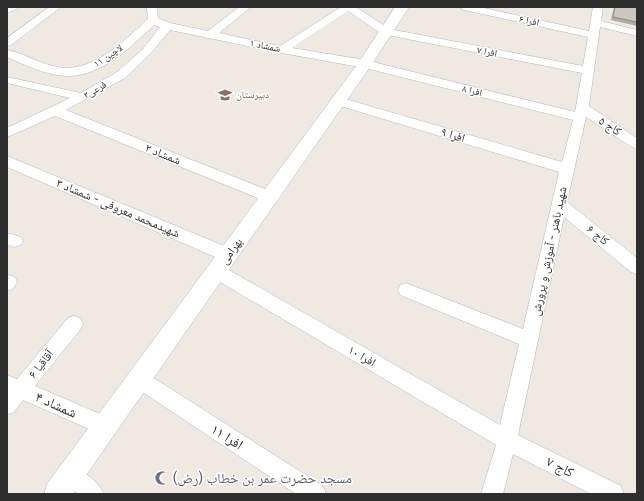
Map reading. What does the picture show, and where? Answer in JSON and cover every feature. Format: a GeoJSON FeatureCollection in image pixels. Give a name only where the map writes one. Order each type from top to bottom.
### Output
{"type":"FeatureCollection","features":[{"type":"Feature","properties":{"kind":"street"},"geometry":{"type":"LineString","coordinates":[[7,10],[13,7]]}},
{"type":"Feature","properties":{"kind":"street"},"geometry":{"type":"LineString","coordinates":[[7,43],[56,7]]}},
{"type":"Feature","properties":{"kind":"street"},"geometry":{"type":"LineString","coordinates":[[152,7],[153,20]]}},
{"type":"Feature","properties":{"kind":"street"},"geometry":{"type":"LineString","coordinates":[[210,35],[246,7]]}},
{"type":"Feature","properties":{"kind":"street"},"geometry":{"type":"LineString","coordinates":[[282,50],[349,7],[386,32]]}},
{"type":"Feature","properties":{"kind":"street","name":"بهرامی"},"geometry":{"type":"LineString","coordinates":[[57,494],[365,64],[402,7]]}},
{"type":"Feature","properties":{"kind":"street","name":"افرا ۶"},"geometry":{"type":"LineString","coordinates":[[464,7],[595,29],[637,33]]}},
{"type":"Feature","properties":{"kind":"street","name":"شهید باهنر - آموزش و پرورش"},"geometry":{"type":"LineString","coordinates":[[492,494],[507,440],[559,204],[581,113],[598,7]]}},
{"type":"Feature","properties":{"kind":"street","name":"شمشاد ۱"},"geometry":{"type":"LineString","coordinates":[[153,20],[166,26],[282,50],[365,64]]}},
{"type":"Feature","properties":{"kind":"street","name":"لاچین ۱۱"},"geometry":{"type":"LineString","coordinates":[[7,53],[31,63],[67,72],[88,69],[111,56],[153,20]]}},
{"type":"Feature","properties":{"kind":"street","name":"فرعی۲"},"geometry":{"type":"LineString","coordinates":[[7,133],[55,111],[121,75],[147,50],[166,26]]}},
{"type":"Feature","properties":{"kind":"street","name":"افرا ۷"},"geometry":{"type":"LineString","coordinates":[[386,32],[588,72]]}},
{"type":"Feature","properties":{"kind":"street"},"geometry":{"type":"LineString","coordinates":[[8,81],[31,63]]}},
{"type":"Feature","properties":{"kind":"street","name":"افرا ۸"},"geometry":{"type":"LineString","coordinates":[[365,64],[581,113]]}},
{"type":"Feature","properties":{"kind":"street"},"geometry":{"type":"LineString","coordinates":[[8,81],[82,97]]}},
{"type":"Feature","properties":{"kind":"street","name":"افرا ۹"},"geometry":{"type":"LineString","coordinates":[[338,101],[567,169]]}},
{"type":"Feature","properties":{"kind":"street","name":"شمشاد ۲"},"geometry":{"type":"LineString","coordinates":[[55,111],[270,197]]}},
{"type":"Feature","properties":{"kind":"street","name":"کاج ۵"},"geometry":{"type":"LineString","coordinates":[[581,113],[636,142]]}},
{"type":"Feature","properties":{"kind":"street","name":"شهیدمحمد معروفی - شمشاد ۳"},"geometry":{"type":"LineString","coordinates":[[8,162],[228,255]]}},
{"type":"Feature","properties":{"kind":"street","name":"کاج ۶"},"geometry":{"type":"LineString","coordinates":[[559,204],[637,267]]}},
{"type":"Feature","properties":{"kind":"street","name":"افرا ۱۰"},"geometry":{"type":"LineString","coordinates":[[216,272],[507,440]]}},
{"type":"Feature","properties":{"kind":"street"},"geometry":{"type":"LineString","coordinates":[[406,290],[529,340]]}},
{"type":"Feature","properties":{"kind":"street","name":"آقاقیا ۶"},"geometry":{"type":"LineString","coordinates":[[7,405],[14,387],[74,324]]}},
{"type":"Feature","properties":{"kind":"street","name":"افرا ۱۱"},"geometry":{"type":"LineString","coordinates":[[139,379],[315,494]]}},
{"type":"Feature","properties":{"kind":"street","name":"شمشاد ۴"},"geometry":{"type":"LineString","coordinates":[[14,387],[105,426]]}},
{"type":"Feature","properties":{"kind":"street","name":"کاج ۷"},"geometry":{"type":"LineString","coordinates":[[507,440],[613,494]]}},
{"type":"Feature","properties":{"kind":"street"},"geometry":{"type":"LineString","coordinates":[[70,475],[93,494]]}},
{"type":"Feature","properties":{"kind":"building"},"geometry":{"type":"Polygon","coordinates":[[[615,7],[637,7],[637,22],[613,17],[615,7]]]}},
{"type":"Feature","properties":{"kind":"place","name":"دبیرستان"},"geometry":{"type":"Point","coordinates":[225,95]}},
{"type":"Feature","properties":{"kind":"place","name":"مسجد حضرت عمر بن خطاب (رض)"},"geometry":{"type":"Point","coordinates":[162,478]}}]}
